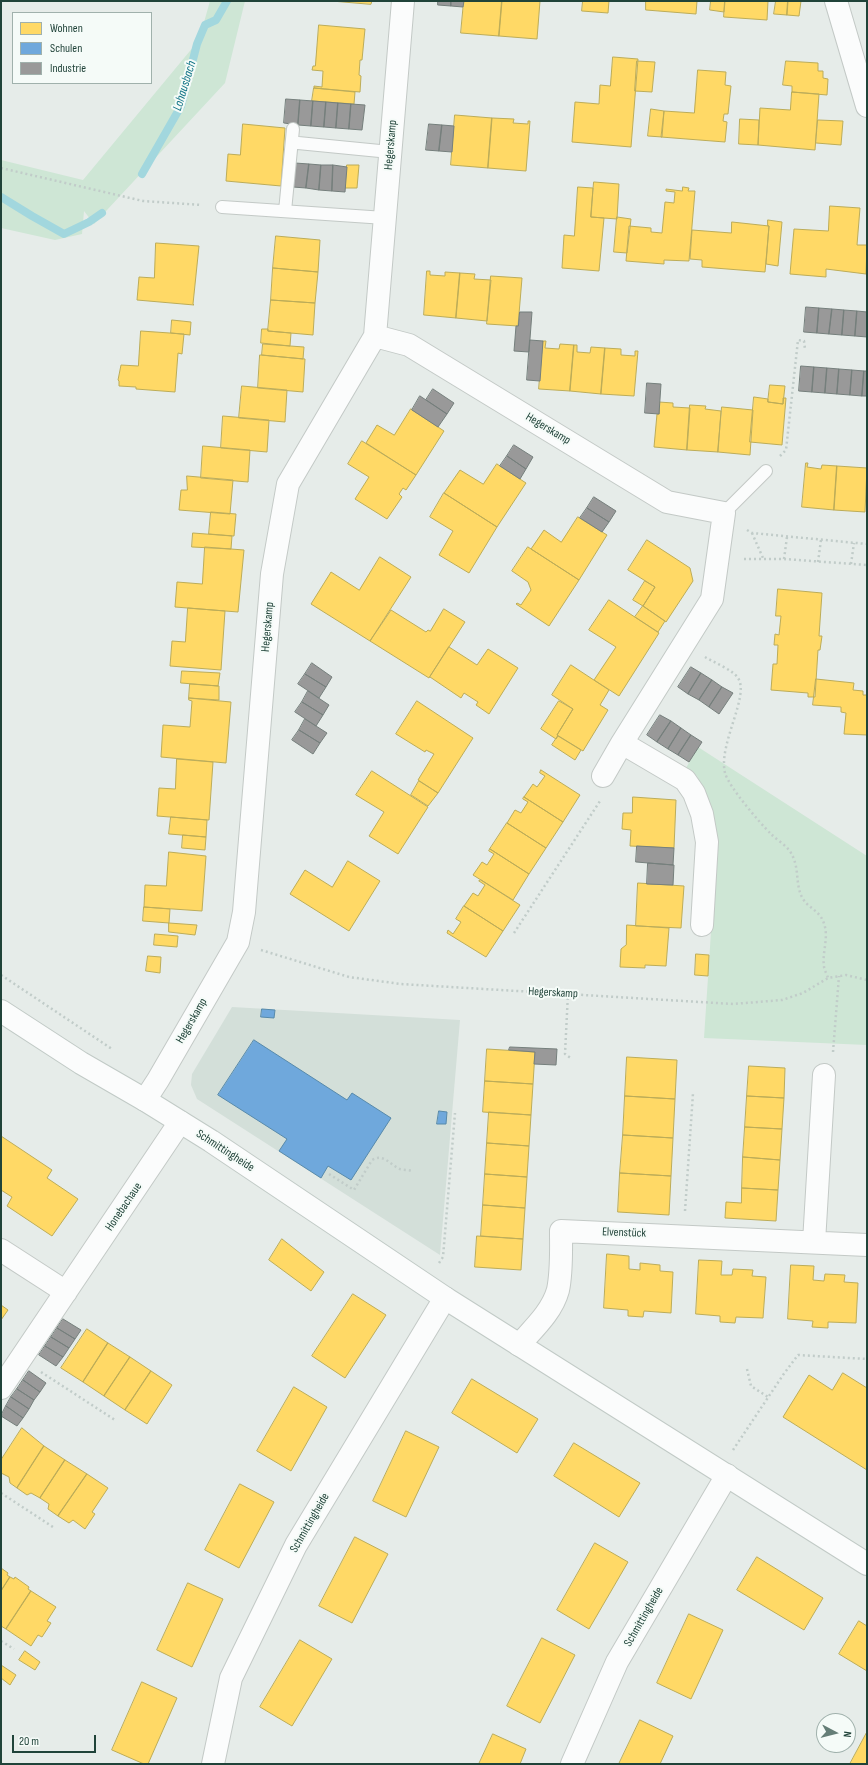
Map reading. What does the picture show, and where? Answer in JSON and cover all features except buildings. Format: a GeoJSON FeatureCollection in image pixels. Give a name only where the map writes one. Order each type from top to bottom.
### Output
{"type":"FeatureCollection","features":[{"type":"Feature","properties":{"kind":"street","name":"Hegerskamp"},"geometry":{"type":"LineString","coordinates":[[145,1100],[238,942],[244,912],[272,574],[288,484],[375,336],[403,1]]}},
{"type":"Feature","properties":{"kind":"street"},"geometry":{"type":"LineString","coordinates":[[836,1],[867,106]]}},
{"type":"Feature","properties":{"kind":"street","name":"Hegerskamp"},"geometry":{"type":"LineString","coordinates":[[375,336],[409,345],[667,502],[724,513]]}},
{"type":"Feature","properties":{"kind":"street"},"geometry":{"type":"LineString","coordinates":[[603,776],[712,599],[724,513]]}},
{"type":"Feature","properties":{"kind":"street"},"geometry":{"type":"LineString","coordinates":[[622,743],[684,780],[694,793],[702,814],[708,842],[702,925]]}},
{"type":"Feature","properties":{"kind":"street","name":"Schmittingheide"},"geometry":{"type":"LineString","coordinates":[[1,1011],[81,1063],[180,1122],[519,1346],[724,1473],[867,1564]]}},
{"type":"Feature","properties":{"kind":"street"},"geometry":{"type":"LineString","coordinates":[[814,1242],[824,1075]]}},
{"type":"Feature","properties":{"kind":"street","name":"Honebachaue"},"geometry":{"type":"LineString","coordinates":[[1,1388],[180,1122]]}},
{"type":"Feature","properties":{"kind":"street","name":"Elvenstück"},"geometry":{"type":"LineString","coordinates":[[519,1346],[545,1315],[557,1291],[560,1279],[561,1231],[867,1245]]}},
{"type":"Feature","properties":{"kind":"street"},"geometry":{"type":"LineString","coordinates":[[1,1250],[66,1292]]}},
{"type":"Feature","properties":{"kind":"street","name":"Schmittingheide"},"geometry":{"type":"LineString","coordinates":[[213,1764],[231,1678],[289,1559],[445,1298]]}},
{"type":"Feature","properties":{"kind":"street","name":"Schmittingheide"},"geometry":{"type":"LineString","coordinates":[[572,1764],[617,1662],[724,1473]]}},
{"type":"Feature","properties":{"kind":"lane"},"geometry":{"type":"LineString","coordinates":[[285,211],[293,129]]}},
{"type":"Feature","properties":{"kind":"lane"},"geometry":{"type":"LineString","coordinates":[[298,143],[390,152]]}},
{"type":"Feature","properties":{"kind":"lane"},"geometry":{"type":"LineString","coordinates":[[222,207],[385,218]]}},
{"type":"Feature","properties":{"kind":"lane"},"geometry":{"type":"LineString","coordinates":[[724,513],[766,471]]}},
{"type":"Feature","properties":{"kind":"path"},"geometry":{"type":"LineString","coordinates":[[1,168],[143,201],[222,207]]}},
{"type":"Feature","properties":{"kind":"path"},"geometry":{"type":"LineString","coordinates":[[766,471],[786,450],[798,340],[804,341],[805,348]]}},
{"type":"Feature","properties":{"kind":"path"},"geometry":{"type":"LineString","coordinates":[[724,513],[752,533],[764,558],[867,566]]}},
{"type":"Feature","properties":{"kind":"path"},"geometry":{"type":"LineString","coordinates":[[752,533],[867,544]]}},
{"type":"Feature","properties":{"kind":"path"},"geometry":{"type":"LineString","coordinates":[[784,559],[787,537]]}},
{"type":"Feature","properties":{"kind":"path"},"geometry":{"type":"LineString","coordinates":[[818,562],[821,540]]}},
{"type":"Feature","properties":{"kind":"path"},"geometry":{"type":"LineString","coordinates":[[851,564],[854,543]]}},
{"type":"Feature","properties":{"kind":"path"},"geometry":{"type":"LineString","coordinates":[[684,644],[734,674],[738,678],[741,688],[741,696],[727,740],[724,763],[726,774],[736,791],[766,829],[788,848],[795,861],[799,889],[803,899],[820,916],[825,927],[826,939],[824,966],[828,978]]}},
{"type":"Feature","properties":{"kind":"path"},"geometry":{"type":"LineString","coordinates":[[514,933],[603,796],[603,776]]}},
{"type":"Feature","properties":{"kind":"path","name":"Hegerskamp"},"geometry":{"type":"LineString","coordinates":[[238,942],[276,956],[349,977],[401,984],[733,1004],[782,1000],[803,993],[828,978],[838,976],[846,975],[867,980]]}},
{"type":"Feature","properties":{"kind":"path"},"geometry":{"type":"LineString","coordinates":[[824,1075],[832,1065],[838,976]]}},
{"type":"Feature","properties":{"kind":"path"},"geometry":{"type":"LineString","coordinates":[[568,993],[565,1054],[572,1059]]}},
{"type":"Feature","properties":{"kind":"path"},"geometry":{"type":"LineString","coordinates":[[684,1236],[693,1093]]}},
{"type":"Feature","properties":{"kind":"path"},"geometry":{"type":"LineString","coordinates":[[426,1285],[443,1256],[455,1113]]}},
{"type":"Feature","properties":{"kind":"path"},"geometry":{"type":"LineString","coordinates":[[329,1174],[354,1190],[374,1158],[385,1159],[400,1169],[413,1171]]}},
{"type":"Feature","properties":{"kind":"path"},"geometry":{"type":"LineString","coordinates":[[724,1473],[768,1397],[798,1355],[867,1359]]}},
{"type":"Feature","properties":{"kind":"path"},"geometry":{"type":"LineString","coordinates":[[21,1359],[115,1420]]}},
{"type":"Feature","properties":{"kind":"path"},"geometry":{"type":"LineString","coordinates":[[747,1368],[751,1386],[768,1397]]}},
{"type":"Feature","properties":{"kind":"path"},"geometry":{"type":"LineString","coordinates":[[1,1493],[53,1527]]}},
{"type":"Feature","properties":{"kind":"path"},"geometry":{"type":"LineString","coordinates":[[1,1641],[14,1649]]}},
{"type":"Feature","properties":{"kind":"shaded area"},"geometry":{"type":"Polygon","coordinates":[[[232,1007],[460,1020],[440,1255],[197,1099],[191,1085],[192,1074],[232,1007]]]}},
{"type":"Feature","properties":{"kind":"green space"},"geometry":{"type":"Polygon","coordinates":[[[210,1],[245,1],[225,83],[94,224],[84,211],[82,234],[55,240],[1,228],[1,160],[83,180],[199,40],[210,1]]]}},
{"type":"Feature","properties":{"kind":"green space"},"geometry":{"type":"Polygon","coordinates":[[[698,747],[867,856],[867,1045],[704,1038],[717,841],[715,823],[697,776],[686,768],[698,747]]]}},
{"type":"Feature","properties":{"kind":"waterway","name":"Lohausbach"},"geometry":{"type":"LineString","coordinates":[[142,174],[181,106],[197,44],[205,25],[216,20],[227,1]]}},
{"type":"Feature","properties":{"kind":"waterway","name":"Lohausbach"},"geometry":{"type":"LineString","coordinates":[[1,197],[64,234],[89,222],[102,213]]}}]}
